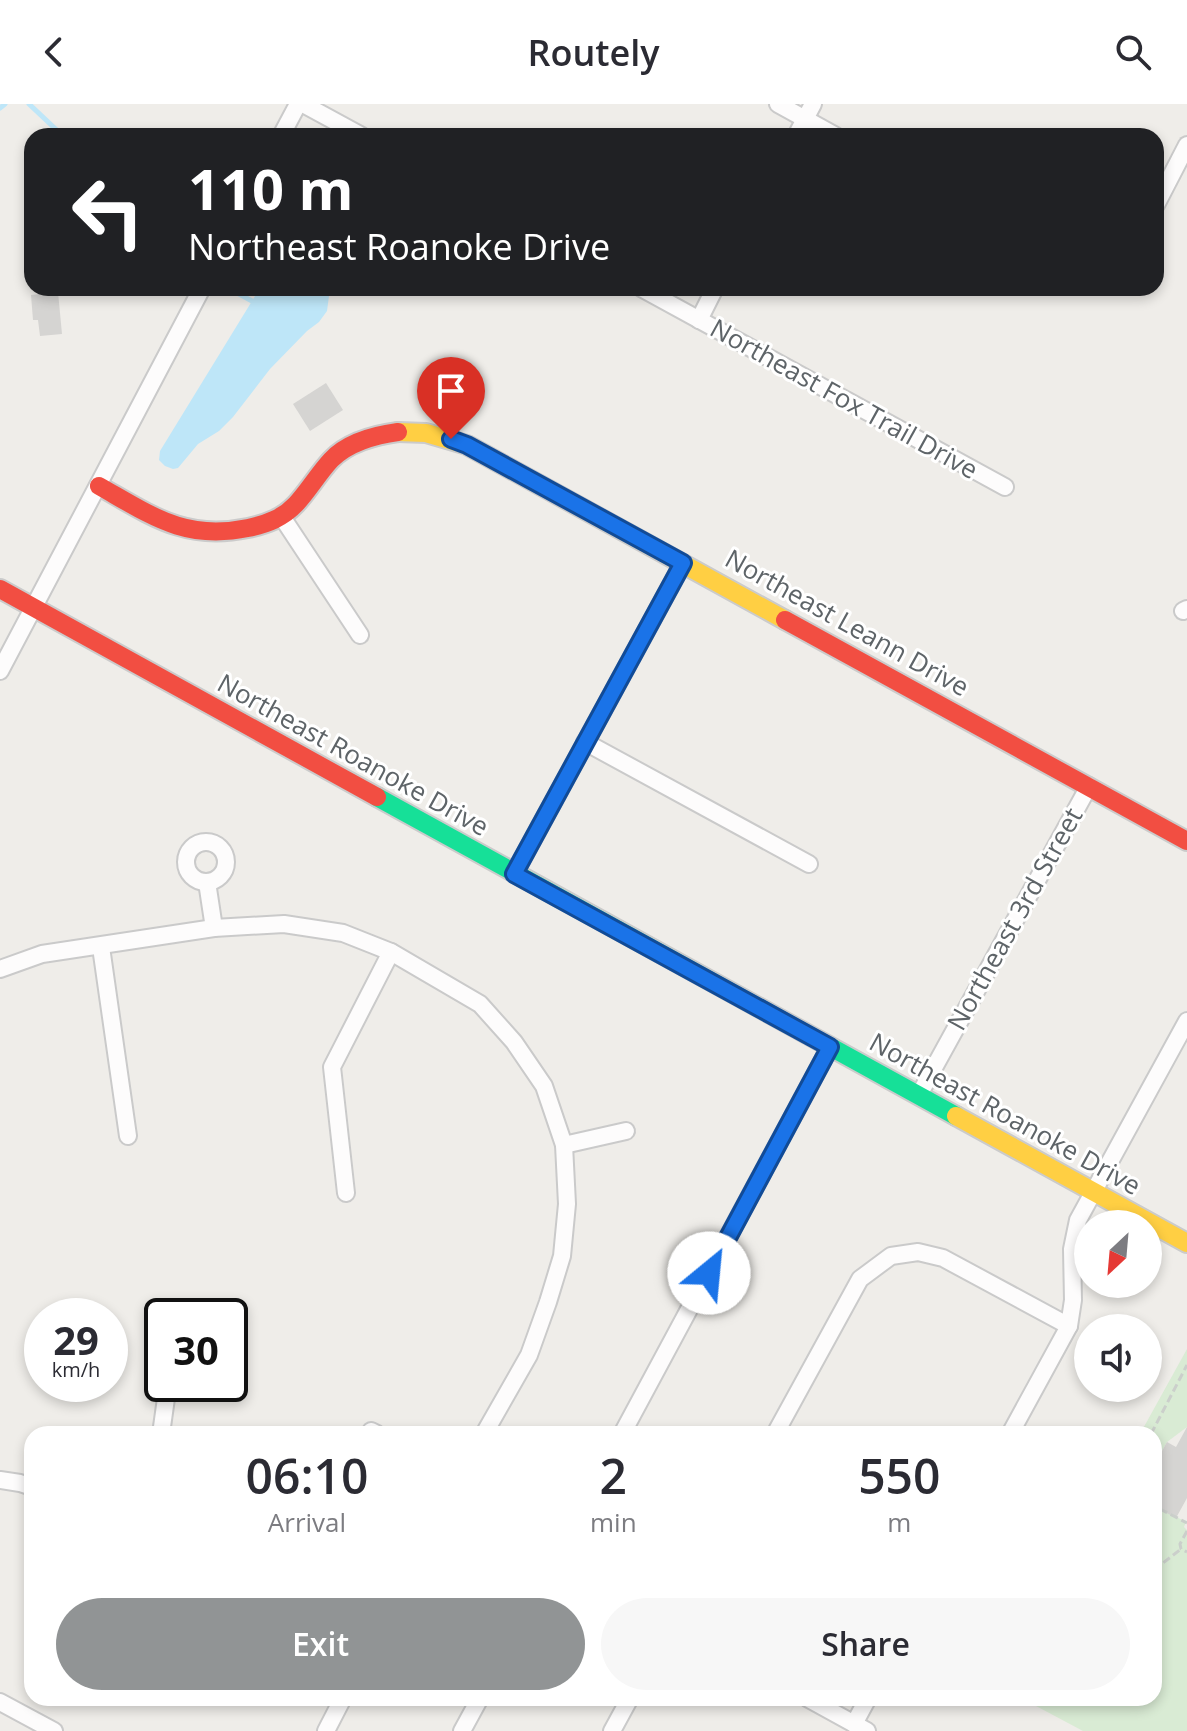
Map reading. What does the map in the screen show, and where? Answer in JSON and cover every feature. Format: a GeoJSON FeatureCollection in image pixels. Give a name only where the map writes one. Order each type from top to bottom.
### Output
{"type":"FeatureCollection","features":[{"type":"Feature","properties":{"kind":"street"},"geometry":{"type":"LineString","coordinates":[[286,128],[300,104],[346,128]]}},
{"type":"Feature","properties":{"kind":"street"},"geometry":{"type":"LineString","coordinates":[[778,104],[809,111],[827,128]]}},
{"type":"Feature","properties":{"kind":"street"},"geometry":{"type":"LineString","coordinates":[[1164,190],[1187,145]]}},
{"type":"Feature","properties":{"kind":"street"},"geometry":{"type":"LineString","coordinates":[[0,671],[198,296]]}},
{"type":"Feature","properties":{"kind":"street","name":"Northeast Fox Trail Drive"},"geometry":{"type":"LineString","coordinates":[[656,296],[1005,487]]}},
{"type":"Feature","properties":{"kind":"street"},"geometry":{"type":"LineString","coordinates":[[699,320],[711,296]]}},
{"type":"Feature","properties":{"kind":"street","name":"Northeast Leann Drive"},"geometry":{"type":"LineString","coordinates":[[282,517],[333,457],[380,434],[408,429],[436,433],[467,445],[1187,841]]}},
{"type":"Feature","properties":{"kind":"street"},"geometry":{"type":"LineString","coordinates":[[99,486],[172,525],[195,531],[250,528],[282,517],[360,635]]}},
{"type":"Feature","properties":{"kind":"street"},"geometry":{"type":"LineString","coordinates":[[514,874],[683,563]]}},
{"type":"Feature","properties":{"kind":"street","name":"Northeast Roanoke Drive"},"geometry":{"type":"LineString","coordinates":[[0,589],[1187,1243]]}},
{"type":"Feature","properties":{"kind":"street"},"geometry":{"type":"LineString","coordinates":[[585,742],[809,864]]}},
{"type":"Feature","properties":{"kind":"street","name":"Northeast 3rd Street"},"geometry":{"type":"LineString","coordinates":[[919,1095],[1089,786]]}},
{"type":"Feature","properties":{"kind":"street"},"geometry":{"type":"LineString","coordinates":[[207,882],[214,928]]}},
{"type":"Feature","properties":{"kind":"street"},"geometry":{"type":"LineString","coordinates":[[0,969],[42,954],[214,928],[284,924],[343,933],[391,952],[480,1004],[514,1042],[544,1086],[564,1145],[567,1204],[562,1256],[529,1355],[489,1426]]}},
{"type":"Feature","properties":{"kind":"street"},"geometry":{"type":"LineString","coordinates":[[101,947],[128,1136]]}},
{"type":"Feature","properties":{"kind":"street"},"geometry":{"type":"LineString","coordinates":[[346,1193],[332,1067],[391,952]]}},
{"type":"Feature","properties":{"kind":"street"},"geometry":{"type":"LineString","coordinates":[[1014,1426],[1069,1326],[1073,1300],[1072,1249],[1078,1220],[1187,1021]]}},
{"type":"Feature","properties":{"kind":"street"},"geometry":{"type":"LineString","coordinates":[[626,1426],[830,1047]]}},
{"type":"Feature","properties":{"kind":"street"},"geometry":{"type":"LineString","coordinates":[[564,1145],[626,1131]]}},
{"type":"Feature","properties":{"kind":"street"},"geometry":{"type":"LineString","coordinates":[[779,1426],[860,1279],[891,1256],[918,1252],[943,1258],[1069,1326]]}},
{"type":"Feature","properties":{"kind":"street"},"geometry":{"type":"LineString","coordinates":[[162,1426],[165,1402]]}},
{"type":"Feature","properties":{"kind":"street"},"geometry":{"type":"LineString","coordinates":[[0,1480],[24,1484]]}},
{"type":"Feature","properties":{"kind":"street"},"geometry":{"type":"LineString","coordinates":[[0,1702],[43,1729]]}},
{"type":"Feature","properties":{"kind":"street"},"geometry":{"type":"LineString","coordinates":[[326,1731],[339,1706]]}},
{"type":"Feature","properties":{"kind":"street"},"geometry":{"type":"LineString","coordinates":[[462,1731],[476,1706]]}},
{"type":"Feature","properties":{"kind":"street"},"geometry":{"type":"LineString","coordinates":[[612,1731],[626,1706]]}},
{"type":"Feature","properties":{"kind":"street"},"geometry":{"type":"LineString","coordinates":[[822,1706],[861,1727],[866,1706]]}},
{"type":"Feature","properties":{"kind":"path"},"geometry":{"type":"LineString","coordinates":[[1155,1426],[1187,1365]]}},
{"type":"Feature","properties":{"kind":"path"},"geometry":{"type":"LineString","coordinates":[[1162,1510],[1187,1523]]}},
{"type":"Feature","properties":{"kind":"path"},"geometry":{"type":"LineString","coordinates":[[1181,1549],[1180,1544],[1187,1531]]}},
{"type":"Feature","properties":{"kind":"path"},"geometry":{"type":"LineString","coordinates":[[1181,1549],[1187,1552]]}},
{"type":"Feature","properties":{"kind":"path"},"geometry":{"type":"LineString","coordinates":[[1162,1564],[1181,1549]]}},
{"type":"Feature","properties":{"kind":"green space"},"geometry":{"type":"Polygon","coordinates":[[[1187,1349],[1187,1427],[1167,1442],[1162,1451],[1162,1426],[1144,1426],[1158,1402],[1162,1402],[1162,1394],[1187,1349]]]}},
{"type":"Feature","properties":{"kind":"green space"},"geometry":{"type":"Polygon","coordinates":[[[1162,1509],[1186,1522],[1184,1527],[1187,1530],[1187,1731],[1083,1731],[1036,1706],[1162,1706],[1162,1509]]]}},
{"type":"Feature","properties":{"kind":"water"},"geometry":{"type":"Polygon","coordinates":[[[255,296],[329,296],[327,311],[319,322],[270,369],[219,431],[198,444],[178,468],[165,466],[159,460],[160,451],[255,296]]]}},
{"type":"Feature","properties":{"kind":"building"},"geometry":{"type":"Polygon","coordinates":[[[31,296],[58,296],[62,334],[40,336],[38,320],[33,320],[31,296]]]}},
{"type":"Feature","properties":{"kind":"building"},"geometry":{"type":"Polygon","coordinates":[[[326,383],[343,410],[310,431],[293,404],[326,383]]]}},
{"type":"Feature","properties":{"kind":"building"},"geometry":{"type":"Polygon","coordinates":[[[1187,1427],[1187,1498],[1176,1518],[1162,1510],[1162,1451],[1167,1442],[1176,1447],[1187,1427]]]}},
{"type":"Feature","properties":{"kind":"waterway"},"geometry":{"type":"LineString","coordinates":[[0,108],[5,104]]}},
{"type":"Feature","properties":{"kind":"waterway"},"geometry":{"type":"LineString","coordinates":[[29,104],[54,128]]}},
{"type":"Feature","properties":{"kind":"waterway"},"geometry":{"type":"LineString","coordinates":[[243,296],[252,301]]}},
{"type":"Feature","properties":{"kind":"traffic: fast"},"geometry":{"type":"LineString","coordinates":[[377,797],[956,1116]]}},
{"type":"Feature","properties":{"kind":"traffic: slow"},"geometry":{"type":"LineString","coordinates":[[398,432],[426,433],[467,445],[785,620]]}},
{"type":"Feature","properties":{"kind":"traffic: slow"},"geometry":{"type":"LineString","coordinates":[[956,1116],[1187,1243]]}},
{"type":"Feature","properties":{"kind":"traffic: jam"},"geometry":{"type":"LineString","coordinates":[[99,486],[153,516],[187,528],[206,531],[248,528],[274,520],[291,509],[331,460],[345,449],[371,438],[398,432]]}},
{"type":"Feature","properties":{"kind":"traffic: jam"},"geometry":{"type":"LineString","coordinates":[[0,589],[377,797]]}},
{"type":"Feature","properties":{"kind":"traffic: jam"},"geometry":{"type":"LineString","coordinates":[[785,620],[1187,841]]}},
{"type":"Feature","properties":{"kind":"route"},"geometry":{"type":"LineString","coordinates":[[451,439],[683,563],[514,874],[830,1047],[709,1273]]}}]}
